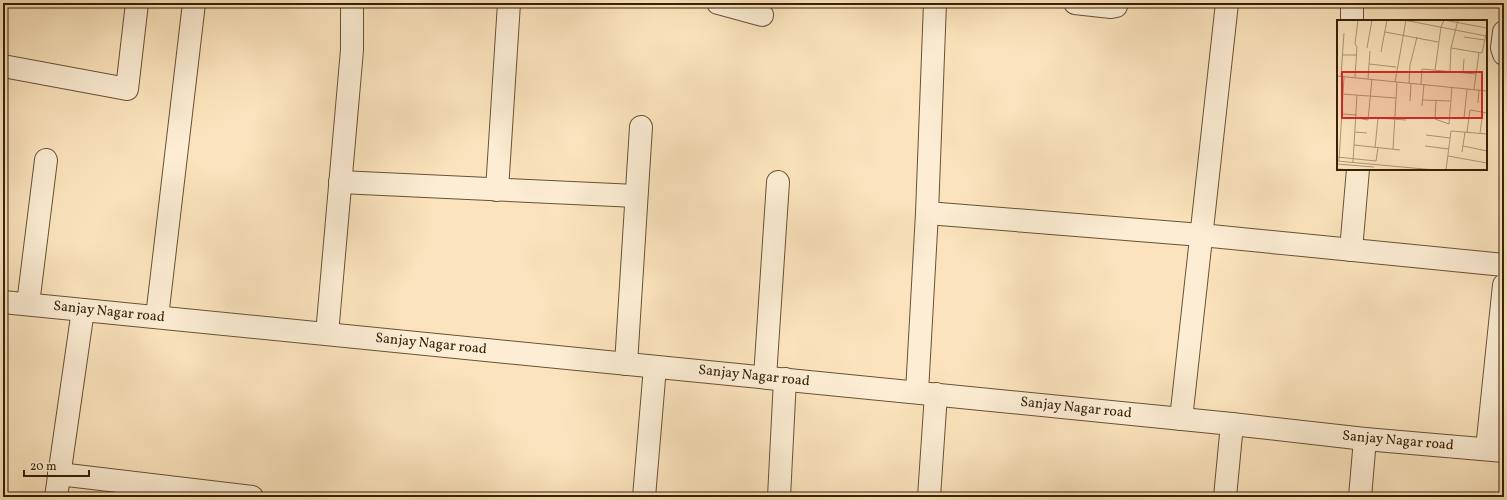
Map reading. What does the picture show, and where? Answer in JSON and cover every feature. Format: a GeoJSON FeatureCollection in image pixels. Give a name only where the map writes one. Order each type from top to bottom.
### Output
{"type":"FeatureCollection","features":[{"type":"Feature","properties":{"kind":"street"},"geometry":{"type":"LineString","coordinates":[[3,66],[127,89],[137,3]]}},
{"type":"Feature","properties":{"kind":"street"},"geometry":{"type":"LineString","coordinates":[[157,317],[194,3]]}},
{"type":"Feature","properties":{"kind":"street"},"geometry":{"type":"LineString","coordinates":[[327,334],[352,50],[352,3]]}},
{"type":"Feature","properties":{"kind":"street"},"geometry":{"type":"LineString","coordinates":[[497,190],[509,3]]}},
{"type":"Feature","properties":{"kind":"street"},"geometry":{"type":"LineString","coordinates":[[718,3],[762,15]]}},
{"type":"Feature","properties":{"kind":"street"},"geometry":{"type":"LineString","coordinates":[[929,497],[926,393],[927,213],[935,3]]}},
{"type":"Feature","properties":{"kind":"street"},"geometry":{"type":"LineString","coordinates":[[1075,3],[1111,8],[1116,6],[1117,3]]}},
{"type":"Feature","properties":{"kind":"street"},"geometry":{"type":"LineString","coordinates":[[1181,419],[1227,3]]}},
{"type":"Feature","properties":{"kind":"street"},"geometry":{"type":"LineString","coordinates":[[1352,3],[1352,20]]}},
{"type":"Feature","properties":{"kind":"street"},"geometry":{"type":"LineString","coordinates":[[626,364],[640,127]]}},
{"type":"Feature","properties":{"kind":"street"},"geometry":{"type":"LineString","coordinates":[[28,304],[46,160]]}},
{"type":"Feature","properties":{"kind":"street"},"geometry":{"type":"LineString","coordinates":[[1351,250],[1358,170]]}},
{"type":"Feature","properties":{"kind":"street"},"geometry":{"type":"LineString","coordinates":[[340,182],[636,196]]}},
{"type":"Feature","properties":{"kind":"street"},"geometry":{"type":"LineString","coordinates":[[778,182],[775,378],[778,497]]}},
{"type":"Feature","properties":{"kind":"street"},"geometry":{"type":"LineString","coordinates":[[927,213],[1201,235],[1504,265]]}},
{"type":"Feature","properties":{"kind":"street"},"geometry":{"type":"LineString","coordinates":[[1495,450],[1504,285]]}},
{"type":"Feature","properties":{"kind":"street","name":"Sanjay Nagar road"},"geometry":{"type":"LineString","coordinates":[[3,302],[926,393],[1364,439],[1495,450]]}},
{"type":"Feature","properties":{"kind":"street"},"geometry":{"type":"LineString","coordinates":[[56,497],[83,310]]}},
{"type":"Feature","properties":{"kind":"street"},"geometry":{"type":"LineString","coordinates":[[644,497],[655,366]]}},
{"type":"Feature","properties":{"kind":"street"},"geometry":{"type":"LineString","coordinates":[[1225,497],[1232,424]]}},
{"type":"Feature","properties":{"kind":"street"},"geometry":{"type":"LineString","coordinates":[[1360,497],[1364,439]]}},
{"type":"Feature","properties":{"kind":"street"},"geometry":{"type":"LineString","coordinates":[[59,474],[206,494],[252,497]]}}]}
